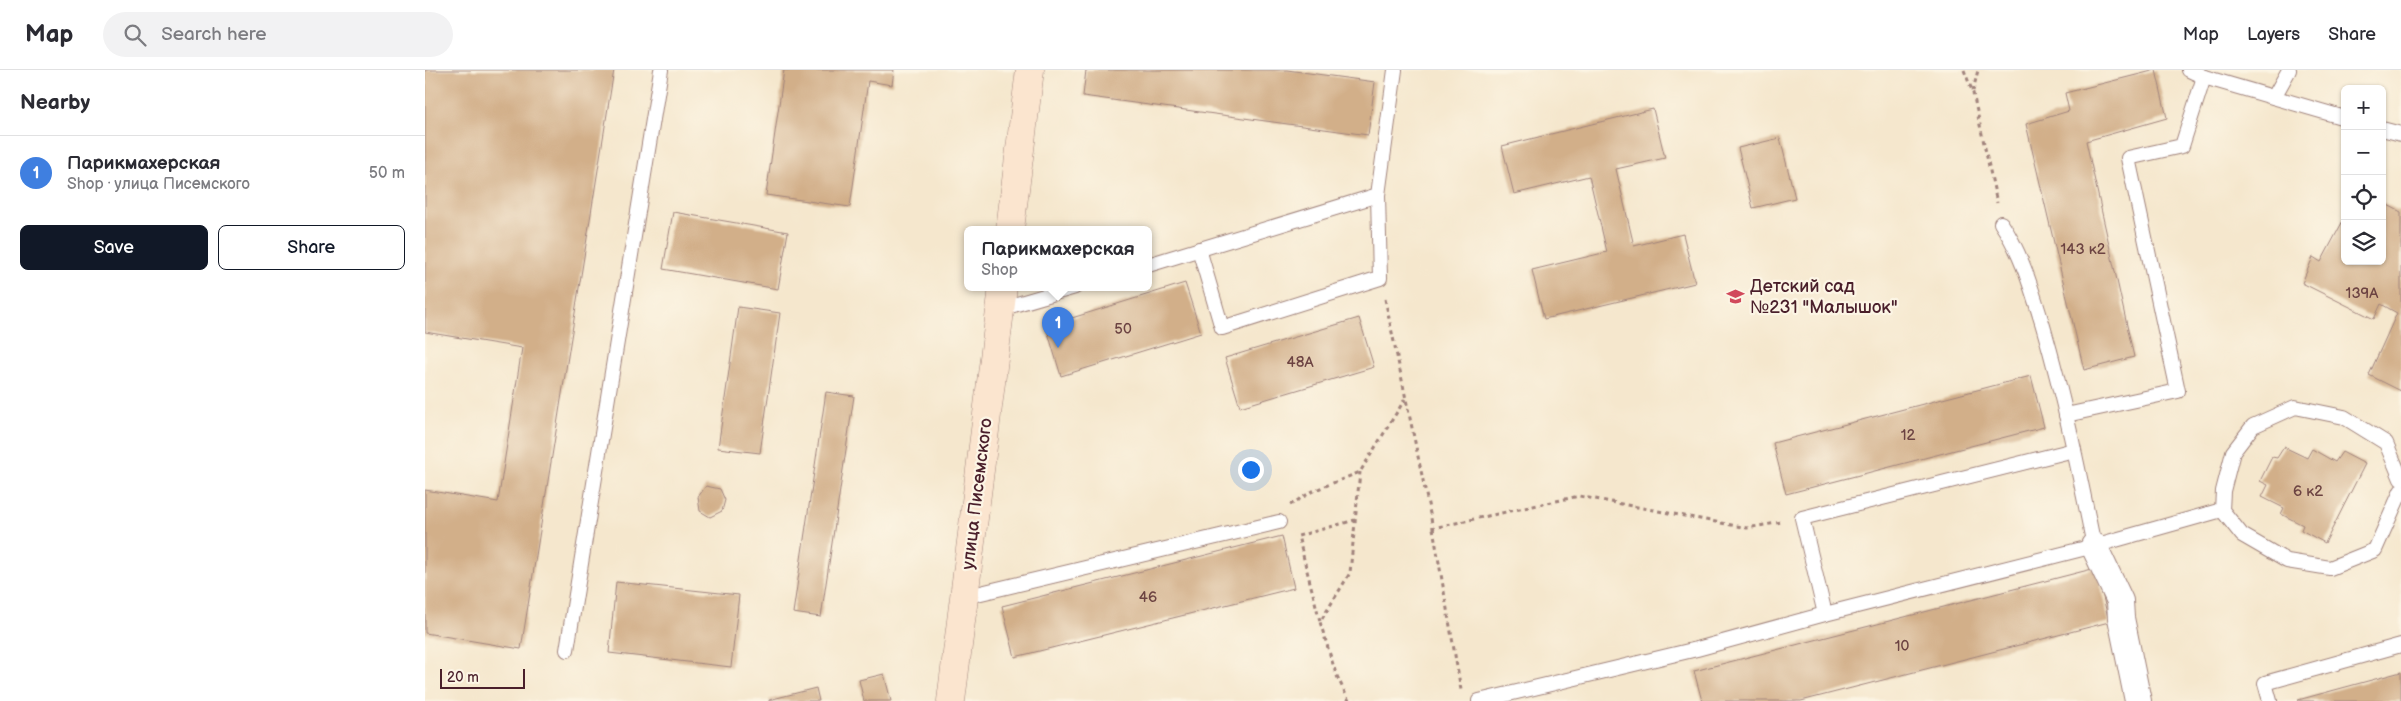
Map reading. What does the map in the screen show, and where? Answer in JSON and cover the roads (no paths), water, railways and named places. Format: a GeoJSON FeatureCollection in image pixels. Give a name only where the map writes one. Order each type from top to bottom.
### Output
{"type":"FeatureCollection","features":[{"type":"Feature","properties":{"kind":"street"},"geometry":{"type":"LineString","coordinates":[[1010,226],[1030,70]]}},
{"type":"Feature","properties":{"kind":"street","name":"улица Писемского"},"geometry":{"type":"LineString","coordinates":[[951,701],[1001,298]]}},
{"type":"Feature","properties":{"kind":"street"},"geometry":{"type":"LineString","coordinates":[[2095,546],[2120,600],[2121,618],[2138,701]]}},
{"type":"Feature","properties":{"kind":"lane"},"geometry":{"type":"LineString","coordinates":[[567,650],[661,70]]}},
{"type":"Feature","properties":{"kind":"lane"},"geometry":{"type":"LineString","coordinates":[[1199,249],[1222,328],[1381,278],[1378,195],[1395,70]]}},
{"type":"Feature","properties":{"kind":"lane"},"geometry":{"type":"LineString","coordinates":[[2189,70],[2204,77],[2341,117]]}},
{"type":"Feature","properties":{"kind":"lane"},"geometry":{"type":"LineString","coordinates":[[2274,97],[2289,70]]}},
{"type":"Feature","properties":{"kind":"lane"},"geometry":{"type":"LineString","coordinates":[[2066,415],[2178,391],[2128,158],[2182,146],[2204,77]]}},
{"type":"Feature","properties":{"kind":"lane"},"geometry":{"type":"LineString","coordinates":[[2386,130],[2401,134]]}},
{"type":"Feature","properties":{"kind":"lane"},"geometry":{"type":"LineString","coordinates":[[1152,264],[1378,195]]}},
{"type":"Feature","properties":{"kind":"lane"},"geometry":{"type":"LineString","coordinates":[[2001,223],[2015,244],[2035,299],[2054,363],[2095,546]]}},
{"type":"Feature","properties":{"kind":"lane"},"geometry":{"type":"LineString","coordinates":[[1001,298],[1048,291]]}},
{"type":"Feature","properties":{"kind":"lane"},"geometry":{"type":"LineString","coordinates":[[2401,479],[2386,443],[2344,417],[2295,407],[2253,426],[2233,452],[2223,490],[2221,510],[2242,534],[2287,561],[2330,568],[2375,550],[2401,491]]}},
{"type":"Feature","properties":{"kind":"lane"},"geometry":{"type":"LineString","coordinates":[[1825,614],[1802,518],[2074,450]]}},
{"type":"Feature","properties":{"kind":"lane"},"geometry":{"type":"LineString","coordinates":[[1479,701],[1697,649],[1825,614],[2095,546],[2221,510]]}},
{"type":"Feature","properties":{"kind":"lane"},"geometry":{"type":"LineString","coordinates":[[964,598],[1279,522]]}},
{"type":"Feature","properties":{"kind":"lane"},"geometry":{"type":"LineString","coordinates":[[2270,701],[2265,683],[2401,645]]}},
{"type":"Feature","properties":{"kind":"place","name":"Детский сад №231 \"Малышок\""},"geometry":{"type":"Point","coordinates":[1736,296]}},
{"type":"Feature","properties":{"kind":"place","name":"Парикмахерская"},"geometry":{"type":"Point","coordinates":[1058,348]}}]}
